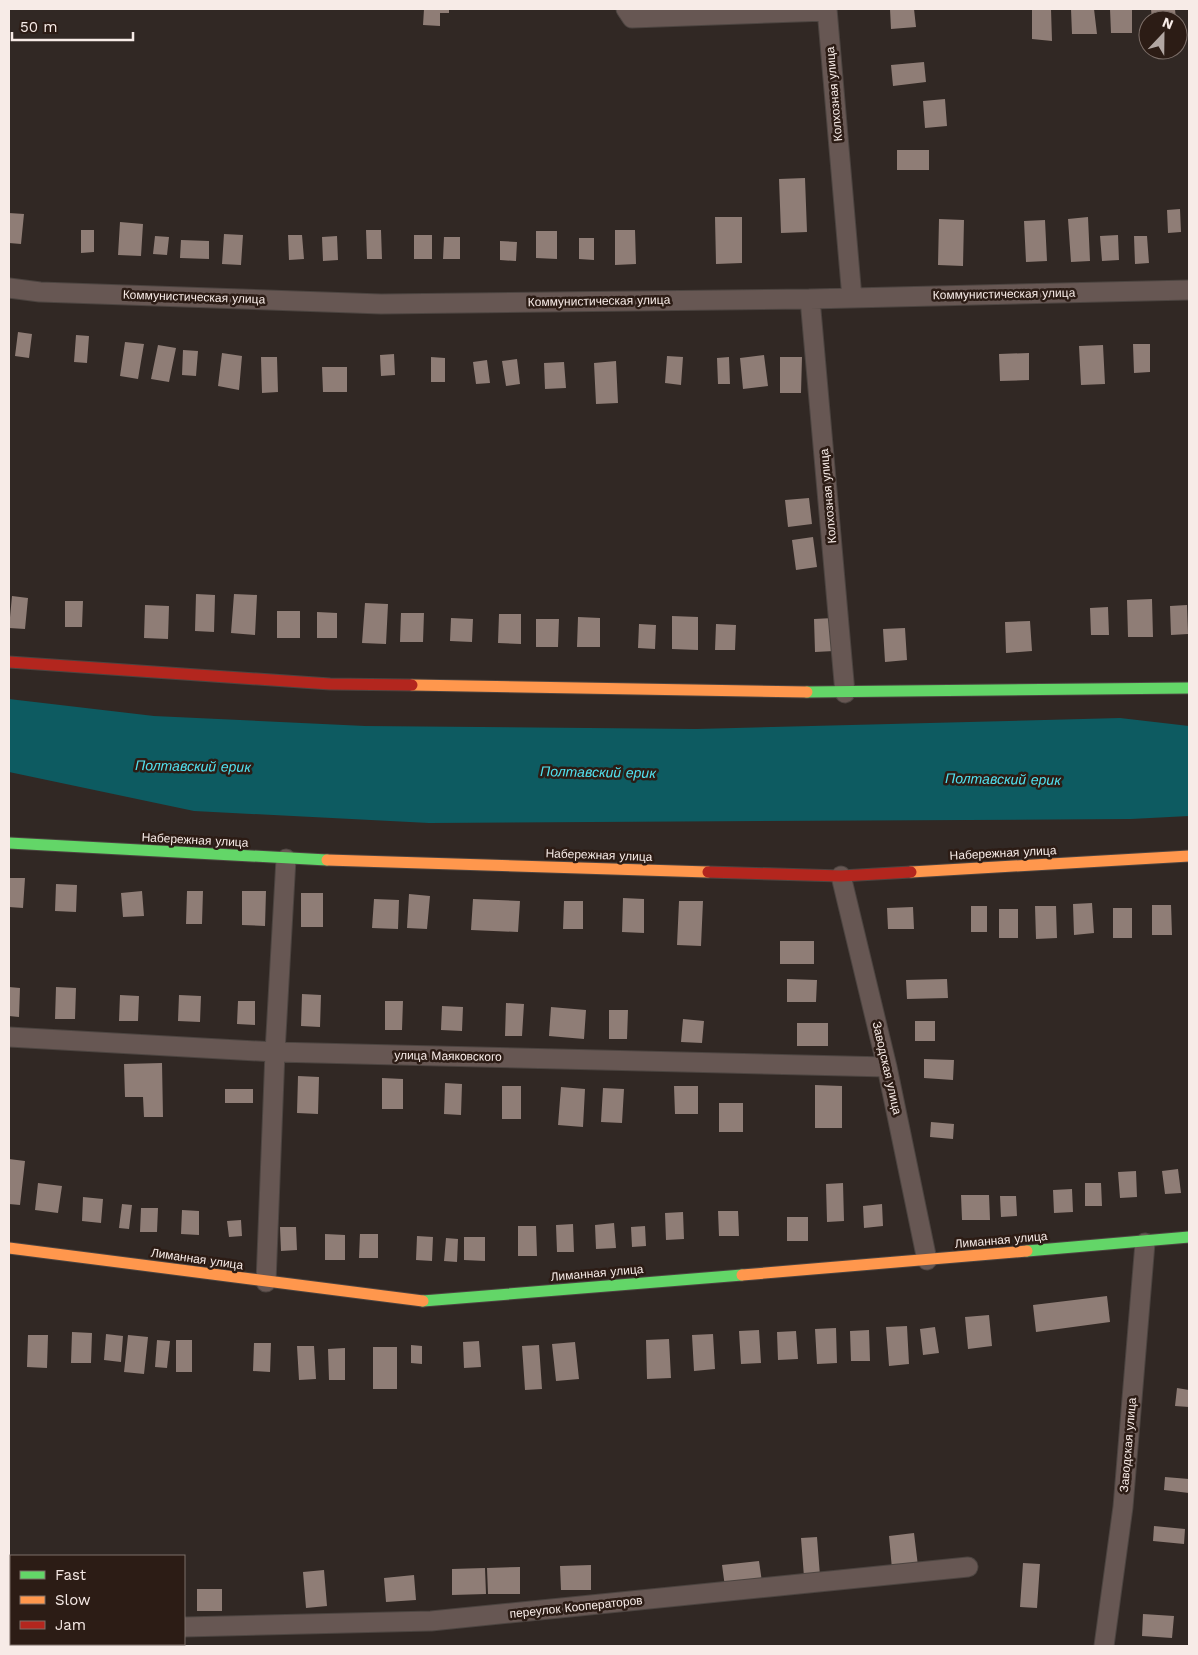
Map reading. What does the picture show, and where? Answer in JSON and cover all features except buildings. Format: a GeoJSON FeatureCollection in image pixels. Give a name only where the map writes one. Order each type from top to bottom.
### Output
{"type":"FeatureCollection","features":[{"type":"Feature","properties":{"kind":"street"},"geometry":{"type":"LineString","coordinates":[[626,9],[632,18],[827,10]]}},
{"type":"Feature","properties":{"kind":"street","name":"Колхозная улица"},"geometry":{"type":"LineString","coordinates":[[827,10],[852,298]]}},
{"type":"Feature","properties":{"kind":"street","name":"Коммунистическая улица"},"geometry":{"type":"LineString","coordinates":[[9,288],[40,292],[381,304],[810,299],[1189,290]]}},
{"type":"Feature","properties":{"kind":"street","name":"Колхозная улица"},"geometry":{"type":"LineString","coordinates":[[810,299],[845,693]]}},
{"type":"Feature","properties":{"kind":"street"},"geometry":{"type":"LineString","coordinates":[[9,662],[330,684],[845,693],[1189,688]]}},
{"type":"Feature","properties":{"kind":"street","name":"Набережная улица"},"geometry":{"type":"LineString","coordinates":[[9,843],[286,859],[841,876],[1189,856]]}},
{"type":"Feature","properties":{"kind":"street"},"geometry":{"type":"LineString","coordinates":[[266,1282],[275,1052],[286,859]]}},
{"type":"Feature","properties":{"kind":"street","name":"Заводская улица"},"geometry":{"type":"LineString","coordinates":[[841,876],[887,1068],[927,1260]]}},
{"type":"Feature","properties":{"kind":"street","name":"улица Маяковского"},"geometry":{"type":"LineString","coordinates":[[9,1037],[275,1052],[887,1068]]}},
{"type":"Feature","properties":{"kind":"street","name":"Лиманная улица"},"geometry":{"type":"LineString","coordinates":[[9,1248],[417,1302],[1189,1237]]}},
{"type":"Feature","properties":{"kind":"street","name":"Заводская улица"},"geometry":{"type":"LineString","coordinates":[[1104,1646],[1123,1507],[1145,1242]]}},
{"type":"Feature","properties":{"kind":"street","name":"переулок Кооператоров"},"geometry":{"type":"LineString","coordinates":[[185,1627],[431,1621],[968,1567]]}},
{"type":"Feature","properties":{"kind":"water","name":"Полтавский ерик"},"geometry":{"type":"Polygon","coordinates":[[[9,699],[154,716],[365,726],[696,729],[1120,718],[1189,726],[1189,816],[1131,819],[429,823],[194,811],[9,772],[9,699]]]}},
{"type":"Feature","properties":{"kind":"traffic: fast"},"geometry":{"type":"LineString","coordinates":[[807,692],[1189,688]]}},
{"type":"Feature","properties":{"kind":"traffic: fast"},"geometry":{"type":"LineString","coordinates":[[9,843],[327,860]]}},
{"type":"Feature","properties":{"kind":"traffic: fast"},"geometry":{"type":"LineString","coordinates":[[1027,1251],[1189,1237]]}},
{"type":"Feature","properties":{"kind":"traffic: fast"},"geometry":{"type":"LineString","coordinates":[[423,1301],[742,1275]]}},
{"type":"Feature","properties":{"kind":"traffic: slow"},"geometry":{"type":"LineString","coordinates":[[412,685],[807,692]]}},
{"type":"Feature","properties":{"kind":"traffic: slow"},"geometry":{"type":"LineString","coordinates":[[911,872],[1189,856]]}},
{"type":"Feature","properties":{"kind":"traffic: slow"},"geometry":{"type":"LineString","coordinates":[[327,860],[708,872]]}},
{"type":"Feature","properties":{"kind":"traffic: slow"},"geometry":{"type":"LineString","coordinates":[[9,1248],[423,1301]]}},
{"type":"Feature","properties":{"kind":"traffic: slow"},"geometry":{"type":"LineString","coordinates":[[742,1275],[1027,1251]]}},
{"type":"Feature","properties":{"kind":"traffic: jam"},"geometry":{"type":"LineString","coordinates":[[9,662],[330,684],[412,685]]}},
{"type":"Feature","properties":{"kind":"traffic: jam"},"geometry":{"type":"LineString","coordinates":[[708,872],[841,876],[911,872]]}}]}
